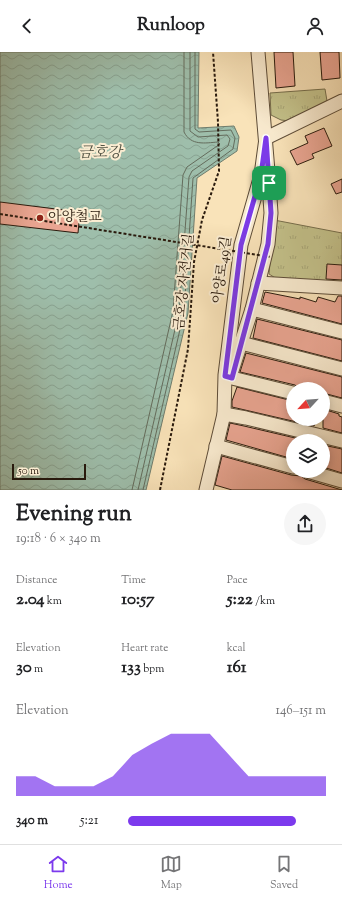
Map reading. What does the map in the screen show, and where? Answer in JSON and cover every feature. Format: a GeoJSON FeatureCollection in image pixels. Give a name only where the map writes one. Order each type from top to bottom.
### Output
{"type":"FeatureCollection","features":[{"type":"Feature","properties":{"kind":"street"},"geometry":{"type":"LineString","coordinates":[[258,52],[271,213],[268,244],[252,309],[241,344],[228,377],[286,391]]}},
{"type":"Feature","properties":{"kind":"street"},"geometry":{"type":"LineString","coordinates":[[266,138],[342,101]]}},
{"type":"Feature","properties":{"kind":"street","name":"아양로49길"},"geometry":{"type":"LineString","coordinates":[[209,489],[216,446],[224,414],[241,245],[261,175],[266,138]]}},
{"type":"Feature","properties":{"kind":"street"},"geometry":{"type":"LineString","coordinates":[[258,284],[342,288]]}},
{"type":"Feature","properties":{"kind":"street"},"geometry":{"type":"LineString","coordinates":[[252,309],[342,332]]}},
{"type":"Feature","properties":{"kind":"street"},"geometry":{"type":"LineString","coordinates":[[241,344],[342,369]]}},
{"type":"Feature","properties":{"kind":"street"},"geometry":{"type":"LineString","coordinates":[[330,403],[342,406]]}},
{"type":"Feature","properties":{"kind":"street"},"geometry":{"type":"LineString","coordinates":[[224,414],[342,441]]}},
{"type":"Feature","properties":{"kind":"street"},"geometry":{"type":"LineString","coordinates":[[216,446],[286,465]]}},
{"type":"Feature","properties":{"kind":"street"},"geometry":{"type":"LineString","coordinates":[[330,478],[342,481]]}},
{"type":"Feature","properties":{"kind":"path","name":"금호강 자전거길"},"geometry":{"type":"LineString","coordinates":[[160,490],[188,349],[194,262],[202,220],[219,171],[218,122],[213,52]]}},
{"type":"Feature","properties":{"kind":"path"},"geometry":{"type":"LineString","coordinates":[[0,214],[271,258]]}},
{"type":"Feature","properties":{"kind":"green space"},"geometry":{"type":"Polygon","coordinates":[[[325,89],[327,101],[290,121],[281,120],[271,115],[270,93],[325,89]]]}},
{"type":"Feature","properties":{"kind":"green space"},"geometry":{"type":"Polygon","coordinates":[[[274,220],[342,233],[342,283],[277,279],[269,274],[274,220]]]}},
{"type":"Feature","properties":{"kind":"water","name":"금호강"},"geometry":{"type":"Polygon","coordinates":[[[0,52],[199,52],[198,128],[234,126],[239,137],[237,151],[197,178],[188,313],[146,490],[0,490],[0,52]]]}},
{"type":"Feature","properties":{"kind":"building"},"geometry":{"type":"Polygon","coordinates":[[[274,52],[293,52],[295,86],[276,88],[274,52]]]}},
{"type":"Feature","properties":{"kind":"building"},"geometry":{"type":"Polygon","coordinates":[[[320,52],[339,52],[340,78],[322,80],[320,52]]]}},
{"type":"Feature","properties":{"kind":"building"},"geometry":{"type":"Polygon","coordinates":[[[324,128],[332,146],[312,154],[314,158],[297,165],[290,151],[308,143],[305,136],[324,128]]]}},
{"type":"Feature","properties":{"kind":"building"},"geometry":{"type":"Polygon","coordinates":[[[342,179],[342,192],[336,194],[331,184],[342,179]]]}},
{"type":"Feature","properties":{"kind":"building","name":"아양철교"},"geometry":{"type":"Polygon","coordinates":[[[0,202],[80,212],[78,233],[0,224],[0,202]]]}},
{"type":"Feature","properties":{"kind":"building"},"geometry":{"type":"Polygon","coordinates":[[[327,264],[342,265],[342,280],[326,279],[327,264]]]}},
{"type":"Feature","properties":{"kind":"building"},"geometry":{"type":"Polygon","coordinates":[[[265,292],[300,299],[300,297],[316,302],[318,297],[335,302],[338,296],[342,296],[342,324],[262,303],[265,292]]]}},
{"type":"Feature","properties":{"kind":"building"},"geometry":{"type":"Polygon","coordinates":[[[257,319],[342,340],[342,361],[253,338],[257,319]]]}},
{"type":"Feature","properties":{"kind":"building"},"geometry":{"type":"Polygon","coordinates":[[[246,353],[342,377],[342,398],[330,395],[330,382],[286,383],[240,372],[246,353]]]}},
{"type":"Feature","properties":{"kind":"building"},"geometry":{"type":"Polygon","coordinates":[[[237,387],[286,399],[286,420],[232,407],[232,401],[237,387]]]}},
{"type":"Feature","properties":{"kind":"building"},"geometry":{"type":"Polygon","coordinates":[[[330,411],[339,414],[339,416],[342,417],[342,433],[323,428],[323,426],[330,426],[330,411]]]}},
{"type":"Feature","properties":{"kind":"building"},"geometry":{"type":"Polygon","coordinates":[[[230,423],[286,436],[286,457],[226,440],[230,423]]]}},
{"type":"Feature","properties":{"kind":"building"},"geometry":{"type":"Polygon","coordinates":[[[330,446],[342,449],[342,473],[330,469],[330,446]]]}},
{"type":"Feature","properties":{"kind":"building"},"geometry":{"type":"Polygon","coordinates":[[[222,456],[286,474],[286,478],[304,478],[342,490],[232,490],[215,485],[222,456]]]}},
{"type":"Feature","properties":{"kind":"place","name":"아양철교"},"geometry":{"type":"Point","coordinates":[40,218]}},
{"type":"Feature","properties":{"kind":"route"},"geometry":{"type":"LineString","coordinates":[[266,138],[269,183],[271,213],[268,244],[252,309],[232,378],[225,376],[241,245],[261,175],[266,138]]}}]}
